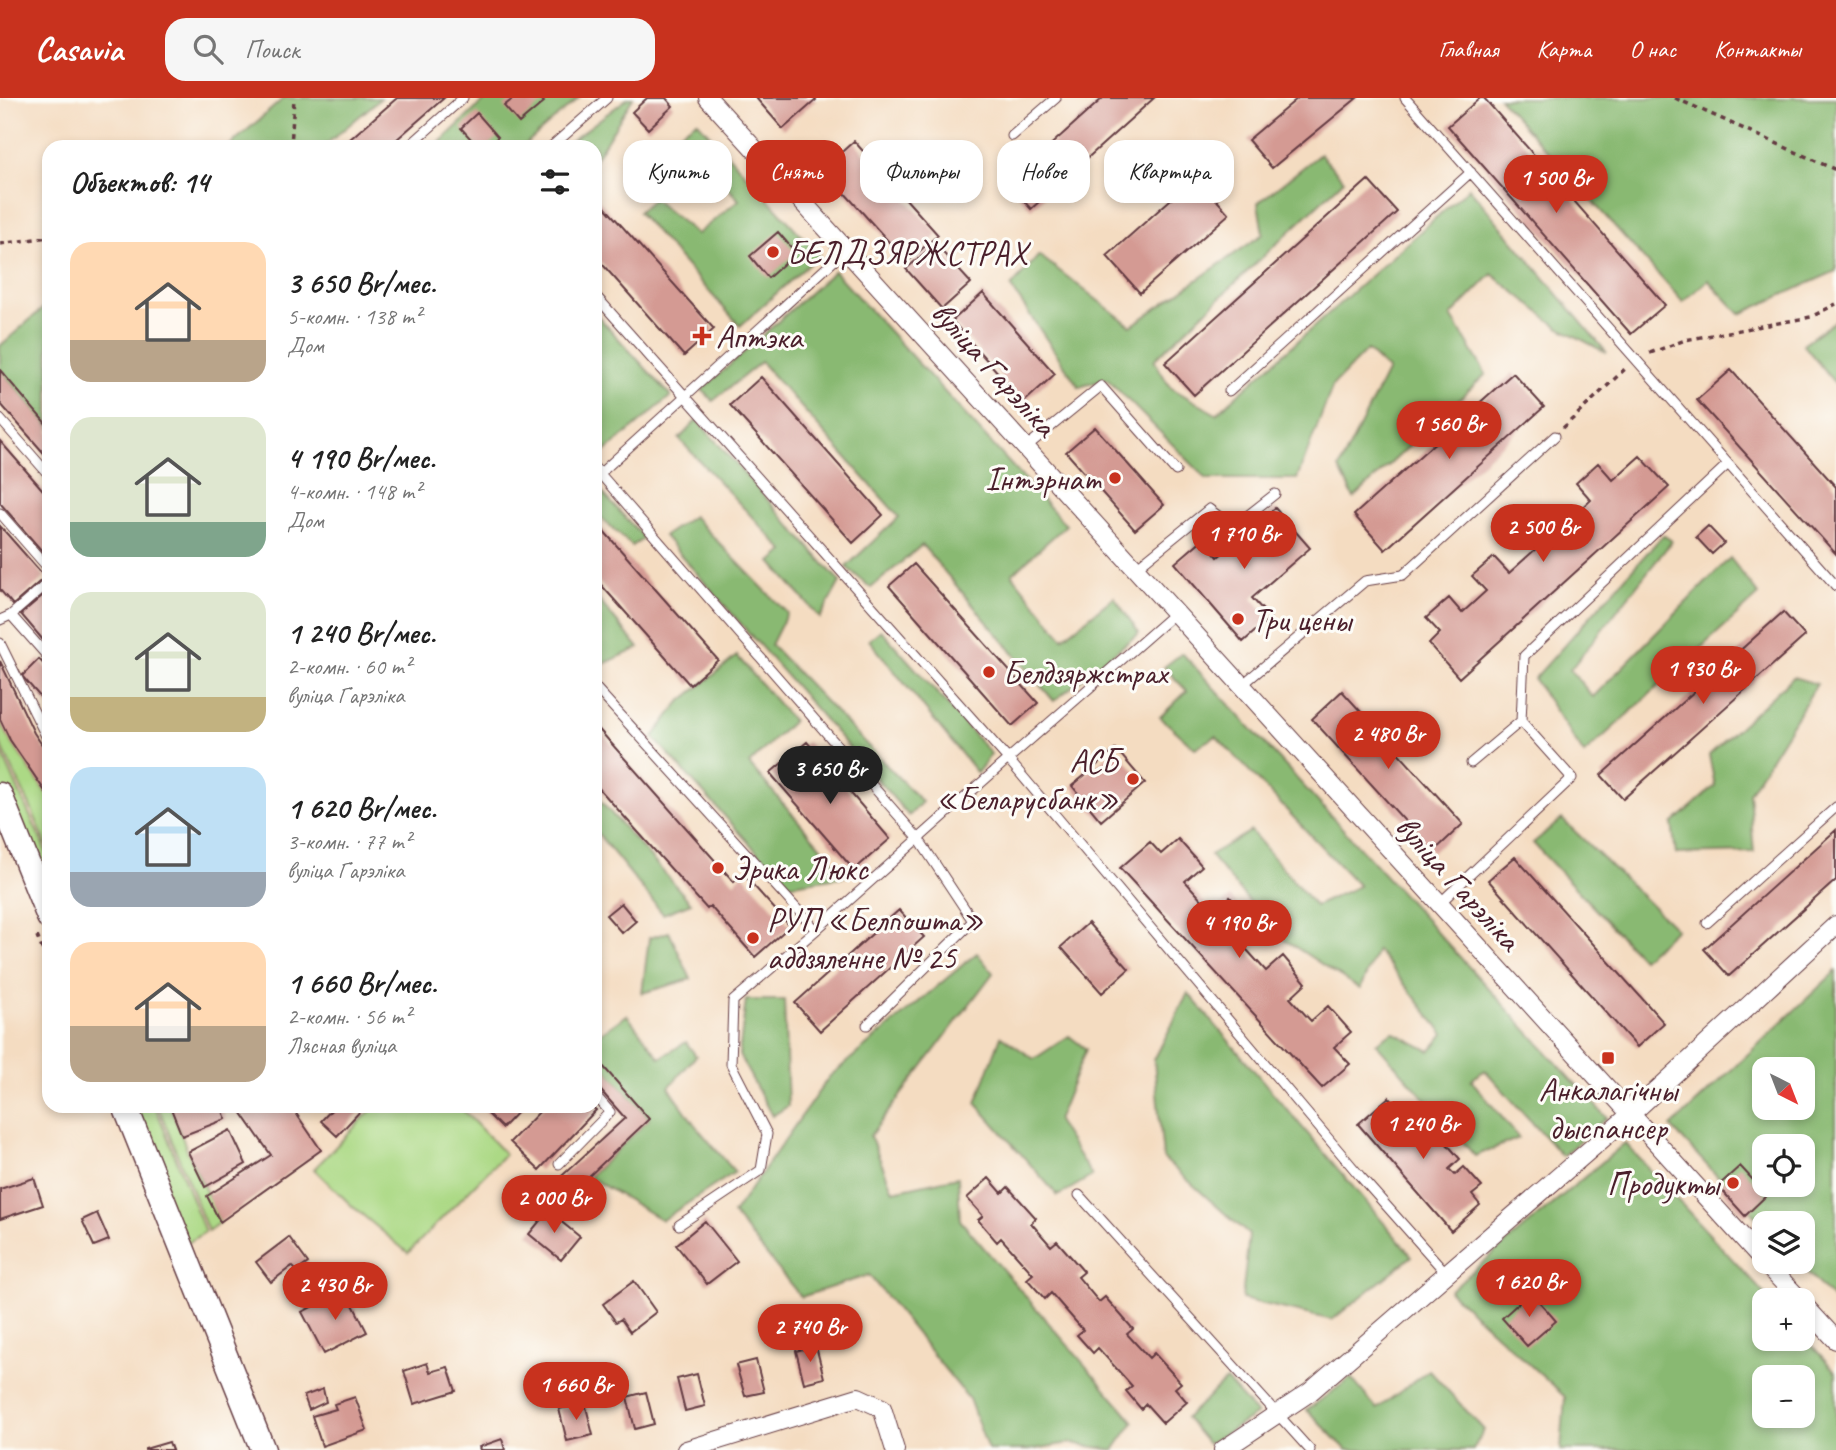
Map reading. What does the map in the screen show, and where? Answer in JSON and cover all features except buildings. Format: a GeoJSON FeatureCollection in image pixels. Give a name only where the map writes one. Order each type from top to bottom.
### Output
{"type":"FeatureCollection","features":[{"type":"Feature","properties":{"kind":"main road"},"geometry":{"type":"LineString","coordinates":[[0,795],[42,900]]}},
{"type":"Feature","properties":{"kind":"main road"},"geometry":{"type":"LineString","coordinates":[[128,1113],[263,1450]]}},
{"type":"Feature","properties":{"kind":"street","name":"вуліца Гарэліка"},"geometry":{"type":"LineString","coordinates":[[708,98],[1752,1249]]}},
{"type":"Feature","properties":{"kind":"street"},"geometry":{"type":"LineString","coordinates":[[1223,1450],[1310,1392],[1630,1115],[1836,925]]}},
{"type":"Feature","properties":{"kind":"street","name":"вуліца Гарэліка"},"geometry":{"type":"LineString","coordinates":[[1775,1274],[1788,1288]]}},
{"type":"Feature","properties":{"kind":"street","name":"вуліца Гарэліка"},"geometry":{"type":"LineString","coordinates":[[1815,1317],[1836,1340]]}},
{"type":"Feature","properties":{"kind":"street"},"geometry":{"type":"LineString","coordinates":[[686,1450],[858,1397],[882,1408],[895,1450]]}},
{"type":"Feature","properties":{"kind":"lane"},"geometry":{"type":"LineString","coordinates":[[416,140],[463,98]]}},
{"type":"Feature","properties":{"kind":"lane"},"geometry":{"type":"LineString","coordinates":[[559,140],[608,98]]}},
{"type":"Feature","properties":{"kind":"lane"},"geometry":{"type":"LineString","coordinates":[[1012,136],[1056,98]]}},
{"type":"Feature","properties":{"kind":"lane"},"geometry":{"type":"LineString","coordinates":[[1405,98],[1836,586]]}},
{"type":"Feature","properties":{"kind":"lane"},"geometry":{"type":"LineString","coordinates":[[1229,391],[1471,172]]}},
{"type":"Feature","properties":{"kind":"lane"},"geometry":{"type":"LineString","coordinates":[[602,469],[847,249]]}},
{"type":"Feature","properties":{"kind":"lane"},"geometry":{"type":"LineString","coordinates":[[602,303],[1008,759],[1360,1176],[1447,1274]]}},
{"type":"Feature","properties":{"kind":"lane"},"geometry":{"type":"LineString","coordinates":[[1026,447],[1101,386],[1176,471]]}},
{"type":"Feature","properties":{"kind":"lane"},"geometry":{"type":"LineString","coordinates":[[0,419],[42,467]]}},
{"type":"Feature","properties":{"kind":"lane"},"geometry":{"type":"LineString","coordinates":[[1241,686],[1365,581],[1403,575],[1555,436]]}},
{"type":"Feature","properties":{"kind":"lane"},"geometry":{"type":"LineString","coordinates":[[1439,904],[1572,778],[1521,721],[1524,656],[1728,464]]}},
{"type":"Feature","properties":{"kind":"lane"},"geometry":{"type":"LineString","coordinates":[[602,479],[918,838],[973,921],[867,1025]]}},
{"type":"Feature","properties":{"kind":"lane"},"geometry":{"type":"LineString","coordinates":[[1135,569],[1209,509],[1233,527],[1275,494]]}},
{"type":"Feature","properties":{"kind":"lane"},"geometry":{"type":"LineString","coordinates":[[0,513],[42,561]]}},
{"type":"Feature","properties":{"kind":"lane"},"geometry":{"type":"LineString","coordinates":[[0,620],[11,615],[42,588]]}},
{"type":"Feature","properties":{"kind":"lane"},"geometry":{"type":"LineString","coordinates":[[680,1225],[761,1170],[767,1134],[731,1065],[733,1001],[1175,613]]}},
{"type":"Feature","properties":{"kind":"lane"},"geometry":{"type":"LineString","coordinates":[[11,615],[42,650]]}},
{"type":"Feature","properties":{"kind":"lane"},"geometry":{"type":"LineString","coordinates":[[0,643],[42,728]]}},
{"type":"Feature","properties":{"kind":"lane"},"geometry":{"type":"LineString","coordinates":[[602,695],[816,930]]}},
{"type":"Feature","properties":{"kind":"lane"},"geometry":{"type":"LineString","coordinates":[[1471,763],[1521,721]]}},
{"type":"Feature","properties":{"kind":"lane"},"geometry":{"type":"LineString","coordinates":[[1707,923],[1836,807]]}},
{"type":"Feature","properties":{"kind":"lane"},"geometry":{"type":"LineString","coordinates":[[559,1164],[610,1112],[602,1103]]}},
{"type":"Feature","properties":{"kind":"lane"},"geometry":{"type":"LineString","coordinates":[[1079,1195],[1310,1450]]}},
{"type":"Feature","properties":{"kind":"path"},"geometry":{"type":"LineString","coordinates":[[291,140],[294,98]]}},
{"type":"Feature","properties":{"kind":"path"},"geometry":{"type":"LineString","coordinates":[[1675,98],[1836,170]]}},
{"type":"Feature","properties":{"kind":"path"},"geometry":{"type":"LineString","coordinates":[[0,244],[42,238]]}},
{"type":"Feature","properties":{"kind":"path"},"geometry":{"type":"LineString","coordinates":[[1555,436],[1635,359],[1685,340],[1811,317],[1836,304]]}},
{"type":"Feature","properties":{"kind":"green space"},"geometry":{"type":"Polygon","coordinates":[[[284,98],[381,98],[331,140],[236,140],[284,98]]]}},
{"type":"Feature","properties":{"kind":"green space"},"geometry":{"type":"Polygon","coordinates":[[[487,98],[579,98],[530,140],[442,140],[487,98]]]}},
{"type":"Feature","properties":{"kind":"green space"},"geometry":{"type":"Polygon","coordinates":[[[628,98],[633,98],[602,148],[602,140],[572,140],[628,98]]]}},
{"type":"Feature","properties":{"kind":"green space"},"geometry":{"type":"Polygon","coordinates":[[[1499,98],[1836,98],[1836,271],[1740,314],[1708,280],[1683,302],[1499,98]]]}},
{"type":"Feature","properties":{"kind":"green space"},"geometry":{"type":"Polygon","coordinates":[[[697,121],[714,140],[684,140],[678,134],[697,121]]]}},
{"type":"Feature","properties":{"kind":"green space"},"geometry":{"type":"Polygon","coordinates":[[[1320,154],[1344,180],[1154,360],[1170,387],[1216,414],[1469,188],[1607,353],[1558,327],[1492,274],[1451,316],[1486,374],[1354,498],[1339,468],[1388,370],[1367,350],[1333,385],[1297,479],[1207,479],[1107,379],[1079,387],[1011,287],[1039,255],[1131,326],[1263,234],[1258,203],[1320,154]]]}},
{"type":"Feature","properties":{"kind":"green space"},"geometry":{"type":"Polygon","coordinates":[[[732,159],[746,175],[746,203],[772,203],[819,255],[740,326],[638,212],[648,203],[658,203],[697,234],[739,200],[732,192],[732,159]]]}},
{"type":"Feature","properties":{"kind":"green space"},"geometry":{"type":"Polygon","coordinates":[[[834,271],[1066,525],[1012,574],[1063,638],[1114,597],[1139,633],[1054,701],[922,545],[871,588],[846,567],[899,517],[761,362],[713,401],[702,390],[834,271]]]}},
{"type":"Feature","properties":{"kind":"green space"},"geometry":{"type":"Polygon","coordinates":[[[42,309],[42,419],[0,370],[0,346],[42,309]]]}},
{"type":"Feature","properties":{"kind":"green space"},"geometry":{"type":"Polygon","coordinates":[[[1836,320],[1836,385],[1803,344],[1836,320]]]}},
{"type":"Feature","properties":{"kind":"green space"},"geometry":{"type":"Polygon","coordinates":[[[602,321],[671,396],[602,454],[602,321]]]}},
{"type":"Feature","properties":{"kind":"green space"},"geometry":{"type":"Polygon","coordinates":[[[697,420],[840,582],[820,618],[771,562],[784,551],[679,439],[697,420]]]}},
{"type":"Feature","properties":{"kind":"green space"},"geometry":{"type":"Polygon","coordinates":[[[602,492],[644,538],[632,546],[602,519],[602,492]]]}},
{"type":"Feature","properties":{"kind":"green space"},"geometry":{"type":"Polygon","coordinates":[[[693,516],[787,613],[771,645],[922,802],[909,816],[664,536],[693,516]]]}},
{"type":"Feature","properties":{"kind":"green space"},"geometry":{"type":"Polygon","coordinates":[[[1663,535],[1672,541],[1570,670],[1593,697],[1730,558],[1759,595],[1584,754],[1534,679],[1663,535]]]}},
{"type":"Feature","properties":{"kind":"green space"},"geometry":{"type":"Polygon","coordinates":[[[602,604],[639,648],[602,665],[602,604]]]}},
{"type":"Feature","properties":{"kind":"green space"},"geometry":{"type":"Polygon","coordinates":[[[881,630],[991,754],[977,773],[869,640],[881,630]]]}},
{"type":"Feature","properties":{"kind":"green space"},"geometry":{"type":"Polygon","coordinates":[[[1182,653],[1607,1118],[1562,1156],[1485,1070],[1471,1080],[1519,1138],[1475,1156],[1376,1043],[1393,1032],[1430,1051],[1444,1034],[1377,950],[1360,989],[1277,935],[1210,855],[1251,831],[1315,906],[1359,886],[1216,736],[1195,748],[1160,717],[1187,691],[1164,667],[1182,653]]]}},
{"type":"Feature","properties":{"kind":"green space"},"geometry":{"type":"Polygon","coordinates":[[[737,656],[793,721],[749,764],[846,876],[787,885],[653,737],[679,703],[737,656]]]}},
{"type":"Feature","properties":{"kind":"green space"},"geometry":{"type":"Polygon","coordinates":[[[1793,677],[1817,684],[1749,793],[1754,852],[1676,854],[1672,824],[1715,786],[1709,755],[1793,677]]]}},
{"type":"Feature","properties":{"kind":"green space"},"geometry":{"type":"Polygon","coordinates":[[[0,719],[10,740],[42,787],[42,834],[31,808],[0,743],[0,719]]]}},
{"type":"Feature","properties":{"kind":"green space"},"geometry":{"type":"Polygon","coordinates":[[[0,749],[42,842],[42,900],[0,795],[0,749]]]}},
{"type":"Feature","properties":{"kind":"green space"},"geometry":{"type":"Polygon","coordinates":[[[602,803],[691,903],[663,914],[602,839],[602,803]]]}},
{"type":"Feature","properties":{"kind":"green space"},"geometry":{"type":"Polygon","coordinates":[[[1562,819],[1676,929],[1642,959],[1533,843],[1562,819]]]}},
{"type":"Feature","properties":{"kind":"green space"},"geometry":{"type":"Polygon","coordinates":[[[669,932],[691,979],[642,993],[649,938],[669,932]]]}},
{"type":"Feature","properties":{"kind":"green space"},"geometry":{"type":"Polygon","coordinates":[[[977,953],[993,973],[870,1136],[893,1191],[958,1177],[960,1220],[1134,1422],[1114,1450],[1069,1443],[1029,1450],[988,1450],[969,1399],[869,1275],[801,1297],[733,1214],[829,1077],[977,953]]]}},
{"type":"Feature","properties":{"kind":"green space"},"geometry":{"type":"Polygon","coordinates":[[[1836,971],[1836,1303],[1809,1274],[1815,1274],[1815,1211],[1752,1211],[1752,1213],[1671,1127],[1836,971]]]}},
{"type":"Feature","properties":{"kind":"green space"},"geometry":{"type":"Polygon","coordinates":[[[1188,993],[1412,1256],[1332,1320],[1242,1299],[1249,1235],[1163,1158],[1154,1060],[1188,993]]]}},
{"type":"Feature","properties":{"kind":"green space"},"geometry":{"type":"Polygon","coordinates":[[[746,1000],[784,1000],[788,1106],[772,1116],[739,1055],[746,1000]]]}},
{"type":"Feature","properties":{"kind":"green space"},"geometry":{"type":"Polygon","coordinates":[[[627,1015],[660,1058],[686,1042],[696,1056],[669,1087],[695,1125],[735,1172],[662,1220],[589,1177],[649,1119],[602,1065],[602,1032],[627,1015]]]}},
{"type":"Feature","properties":{"kind":"green space"},"geometry":{"type":"Polygon","coordinates":[[[1001,1036],[1034,1059],[1069,1036],[1086,1049],[1057,1121],[1092,1176],[1058,1196],[976,1103],[1001,1036]]]}},
{"type":"Feature","properties":{"kind":"green space"},"geometry":{"type":"Polygon","coordinates":[[[128,1113],[158,1113],[205,1232],[181,1247],[128,1113]]]}},
{"type":"Feature","properties":{"kind":"green space"},"geometry":{"type":"Polygon","coordinates":[[[161,1113],[173,1113],[220,1222],[208,1231],[161,1113]]]}},
{"type":"Feature","properties":{"kind":"green space"},"geometry":{"type":"Polygon","coordinates":[[[368,1113],[466,1113],[505,1154],[408,1253],[352,1206],[314,1169],[368,1113]]]}},
{"type":"Feature","properties":{"kind":"green space"},"geometry":{"type":"Polygon","coordinates":[[[1625,1143],[1759,1288],[1752,1288],[1752,1351],[1815,1349],[1836,1372],[1836,1450],[1561,1450],[1565,1397],[1449,1291],[1625,1143]]]}},
{"type":"Feature","properties":{"kind":"green space"},"geometry":{"type":"Polygon","coordinates":[[[1429,1370],[1484,1430],[1473,1450],[1347,1450],[1307,1410],[1351,1378],[1377,1409],[1429,1370]]]}},
{"type":"Feature","properties":{"kind":"green space"},"geometry":{"type":"Polygon","coordinates":[[[1226,1380],[1257,1414],[1208,1444],[1186,1418],[1226,1380]]]}},
{"type":"Feature","properties":{"kind":"place","name":"БЕЛДЗЯРЖСТРАХ"},"geometry":{"type":"Point","coordinates":[773,252]}},
{"type":"Feature","properties":{"kind":"place","name":"Аптэка"},"geometry":{"type":"Point","coordinates":[702,336]}},
{"type":"Feature","properties":{"kind":"place","name":"Інтэрнат"},"geometry":{"type":"Point","coordinates":[1115,478]}},
{"type":"Feature","properties":{"kind":"place","name":"Три цены"},"geometry":{"type":"Point","coordinates":[1238,619]}},
{"type":"Feature","properties":{"kind":"place","name":"Белдзяржстрах"},"geometry":{"type":"Point","coordinates":[989,672]}},
{"type":"Feature","properties":{"kind":"place","name":"АСБ «Беларусбанк»"},"geometry":{"type":"Point","coordinates":[1133,779]}},
{"type":"Feature","properties":{"kind":"place","name":"Эрика Люкс"},"geometry":{"type":"Point","coordinates":[718,868]}},
{"type":"Feature","properties":{"kind":"place","name":"РУП «Белпошта» аддзяленне № 25"},"geometry":{"type":"Point","coordinates":[753,938]}},
{"type":"Feature","properties":{"kind":"place","name":"Анкалагічны дыспансер"},"geometry":{"type":"Point","coordinates":[1608,1058]}},
{"type":"Feature","properties":{"kind":"place","name":"Продукты"},"geometry":{"type":"Point","coordinates":[1733,1183]}}]}
